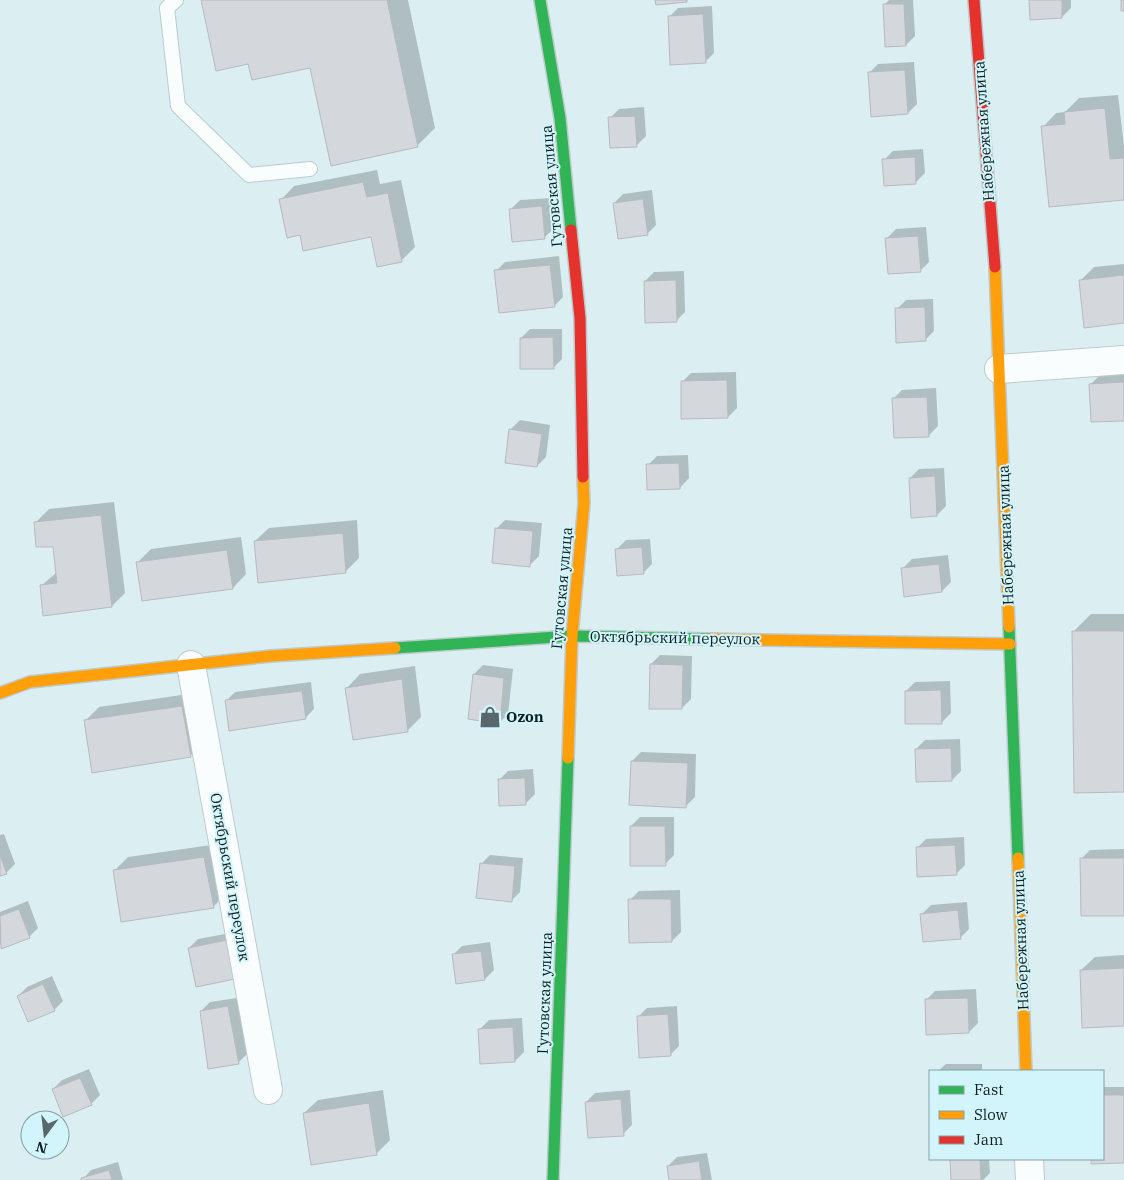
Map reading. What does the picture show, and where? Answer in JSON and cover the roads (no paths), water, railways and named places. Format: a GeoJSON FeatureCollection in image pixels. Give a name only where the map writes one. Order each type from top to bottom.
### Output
{"type":"FeatureCollection","features":[{"type":"Feature","properties":{"kind":"street","name":"Гутовская улица"},"geometry":{"type":"LineString","coordinates":[[540,0],[560,118],[580,318],[584,503],[572,636],[554,1180]]}},
{"type":"Feature","properties":{"kind":"street","name":"Набережная улица"},"geometry":{"type":"LineString","coordinates":[[974,0],[995,264],[1026,1070]]}},
{"type":"Feature","properties":{"kind":"street"},"geometry":{"type":"LineString","coordinates":[[999,369],[1124,360]]}},
{"type":"Feature","properties":{"kind":"street","name":"Октябрьский переулок"},"geometry":{"type":"LineString","coordinates":[[0,693],[30,682],[271,656],[572,636],[1010,644]]}},
{"type":"Feature","properties":{"kind":"street","name":"Октябрьский переулок"},"geometry":{"type":"LineString","coordinates":[[191,664],[268,1090]]}},
{"type":"Feature","properties":{"kind":"street"},"geometry":{"type":"LineString","coordinates":[[1029,1160],[1030,1180]]}},
{"type":"Feature","properties":{"kind":"lane"},"geometry":{"type":"LineString","coordinates":[[168,2],[178,106],[249,175],[310,169]]}},
{"type":"Feature","properties":{"kind":"place","name":"Ozon"},"geometry":{"type":"Point","coordinates":[490,717]}}]}
